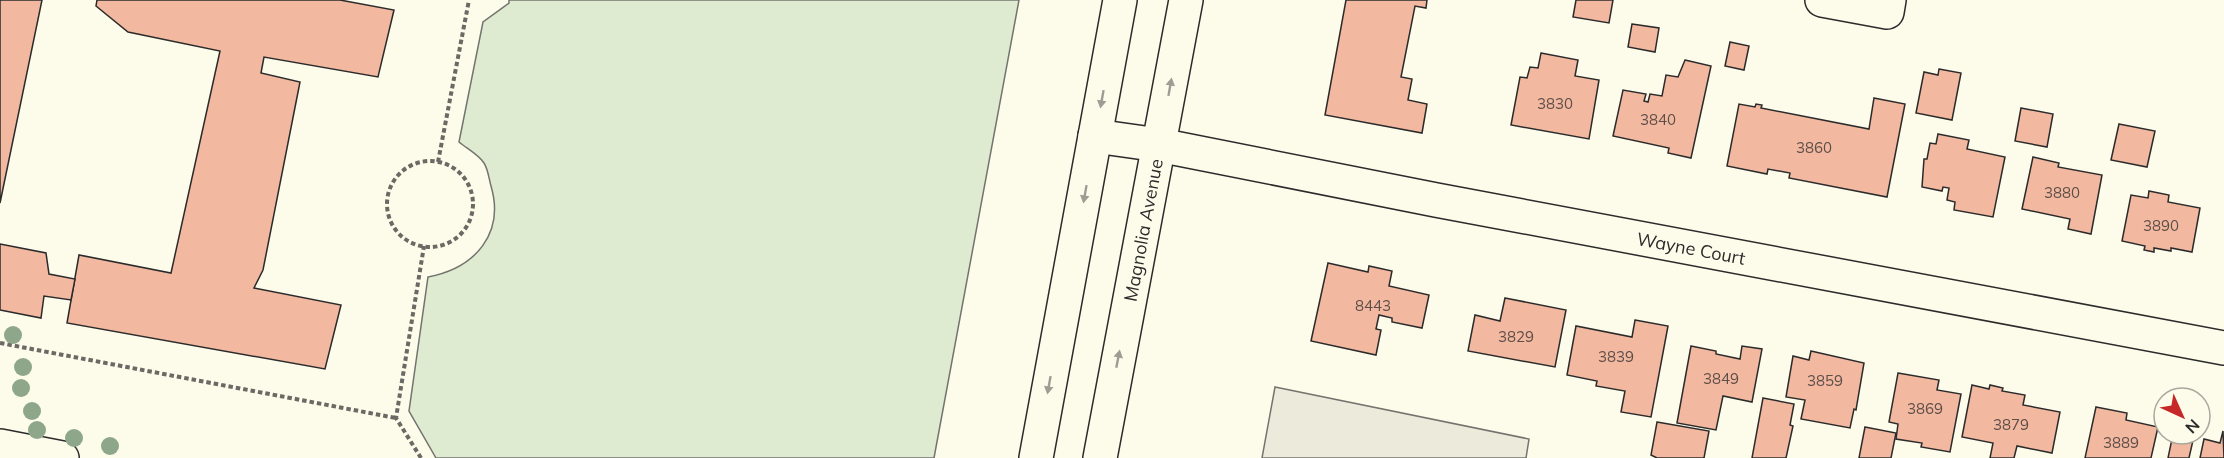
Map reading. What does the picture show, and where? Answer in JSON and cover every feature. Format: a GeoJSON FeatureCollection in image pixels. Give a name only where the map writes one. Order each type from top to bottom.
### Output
{"type":"FeatureCollection","features":[{"type":"Feature","properties":{"kind":"street"},"geometry":{"type":"LineString","coordinates":[[1036,458],[1120,0]]}},
{"type":"Feature","properties":{"kind":"street","name":"Magnolia Avenue"},"geometry":{"type":"LineString","coordinates":[[1100,458],[1186,0]]}},
{"type":"Feature","properties":{"kind":"street"},"geometry":{"type":"LineString","coordinates":[[1822,0],[1887,12],[1889,0]]}},
{"type":"Feature","properties":{"kind":"street","name":"Wayne Court"},"geometry":{"type":"LineString","coordinates":[[1095,136],[1159,145],[1436,200],[2224,348]]}},
{"type":"Feature","properties":{"kind":"street"},"geometry":{"type":"LineString","coordinates":[[0,446],[62,458]]}},
{"type":"Feature","properties":{"kind":"path"},"geometry":{"type":"LineString","coordinates":[[438,162],[469,0]]}},
{"type":"Feature","properties":{"kind":"path"},"geometry":{"type":"LineString","coordinates":[[424,162],[438,162],[452,167],[463,176],[470,189],[473,204],[471,218],[463,231],[452,240],[439,246],[424,246],[411,243],[400,235],[387,211],[388,198],[392,184],[405,170],[424,162]]}},
{"type":"Feature","properties":{"kind":"path"},"geometry":{"type":"LineString","coordinates":[[421,458],[396,418],[424,246]]}},
{"type":"Feature","properties":{"kind":"path"},"geometry":{"type":"LineString","coordinates":[[0,343],[396,418]]}},
{"type":"Feature","properties":{"kind":"green space"},"geometry":{"type":"Polygon","coordinates":[[[509,0],[1019,0],[934,458],[436,458],[409,411],[428,277],[460,266],[472,257],[490,234],[494,219],[494,203],[487,168],[479,157],[459,142],[483,22],[509,3],[509,0]]]}},
{"type":"Feature","properties":{"kind":"shaded area"},"geometry":{"type":"Polygon","coordinates":[[[1275,387],[1529,439],[1526,458],[1262,458],[1275,387]]]}},
{"type":"Feature","properties":{"kind":"building"},"geometry":{"type":"Polygon","coordinates":[[[0,0],[42,0],[0,203],[0,0]]]}},
{"type":"Feature","properties":{"kind":"building"},"geometry":{"type":"Polygon","coordinates":[[[97,0],[340,0],[394,10],[378,77],[264,57],[261,73],[300,82],[263,270],[254,288],[341,305],[325,369],[67,323],[79,255],[171,273],[220,51],[128,32],[96,6],[97,0]]]}},
{"type":"Feature","properties":{"kind":"building"},"geometry":{"type":"Polygon","coordinates":[[[1346,0],[1427,0],[1426,8],[1415,6],[1401,77],[1412,79],[1408,100],[1427,104],[1422,133],[1325,115],[1346,0]]]}},
{"type":"Feature","properties":{"kind":"building"},"geometry":{"type":"Polygon","coordinates":[[[1576,0],[1613,0],[1609,23],[1573,17],[1576,0]]]}},
{"type":"Feature","properties":{"kind":"building"},"geometry":{"type":"Polygon","coordinates":[[[1632,24],[1659,28],[1655,52],[1628,47],[1632,24]]]}},
{"type":"Feature","properties":{"kind":"building"},"geometry":{"type":"Polygon","coordinates":[[[1730,42],[1749,46],[1744,70],[1725,66],[1730,42]]]}},
{"type":"Feature","properties":{"kind":"building"},"geometry":{"type":"Polygon","coordinates":[[[1541,53],[1578,60],[1575,76],[1599,80],[1589,139],[1511,125],[1520,77],[1527,78],[1530,67],[1538,68],[1541,53]]]}},
{"type":"Feature","properties":{"kind":"building"},"geometry":{"type":"Polygon","coordinates":[[[1685,60],[1711,66],[1691,158],[1668,153],[1669,148],[1613,136],[1623,90],[1646,94],[1644,101],[1648,102],[1650,94],[1662,96],[1666,75],[1678,77],[1685,60]]]}},
{"type":"Feature","properties":{"kind":"building"},"geometry":{"type":"Polygon","coordinates":[[[1939,69],[1961,73],[1952,120],[1916,113],[1924,72],[1938,75],[1939,69]]]}},
{"type":"Feature","properties":{"kind":"building"},"geometry":{"type":"Polygon","coordinates":[[[1874,98],[1905,104],[1887,197],[1789,178],[1790,173],[1768,169],[1767,174],[1727,166],[1739,104],[1755,107],[1756,104],[1762,105],[1761,108],[1869,129],[1874,98]]]}},
{"type":"Feature","properties":{"kind":"building"},"geometry":{"type":"Polygon","coordinates":[[[2021,108],[2053,114],[2047,147],[2015,141],[2021,108]]]}},
{"type":"Feature","properties":{"kind":"building"},"geometry":{"type":"Polygon","coordinates":[[[2119,124],[2155,131],[2147,167],[2111,160],[2119,124]]]}},
{"type":"Feature","properties":{"kind":"building"},"geometry":{"type":"Polygon","coordinates":[[[1938,134],[1969,140],[1967,149],[2005,157],[1993,217],[1954,210],[1955,202],[1947,200],[1949,188],[1943,187],[1942,191],[1922,187],[1924,159],[1927,159],[1930,143],[1936,144],[1938,134]]]}},
{"type":"Feature","properties":{"kind":"building"},"geometry":{"type":"Polygon","coordinates":[[[2033,157],[2059,163],[2058,167],[2102,175],[2091,234],[2068,229],[2070,219],[2022,209],[2033,157]]]}},
{"type":"Feature","properties":{"kind":"building"},"geometry":{"type":"Polygon","coordinates":[[[2149,191],[2169,195],[2168,202],[2200,208],[2192,252],[2154,248],[2154,252],[2144,250],[2145,246],[2122,241],[2131,195],[2148,198],[2149,191]]]}},
{"type":"Feature","properties":{"kind":"building"},"geometry":{"type":"Polygon","coordinates":[[[0,244],[46,253],[49,274],[75,279],[71,300],[44,296],[41,318],[0,310],[0,244]]]}},
{"type":"Feature","properties":{"kind":"building"},"geometry":{"type":"Polygon","coordinates":[[[1328,263],[1368,272],[1369,266],[1392,271],[1389,286],[1429,295],[1422,328],[1392,322],[1392,318],[1379,315],[1376,329],[1381,330],[1376,355],[1311,341],[1328,263]]]}},
{"type":"Feature","properties":{"kind":"building"},"geometry":{"type":"Polygon","coordinates":[[[1505,298],[1566,310],[1555,367],[1468,351],[1475,315],[1500,321],[1505,298]]]}},
{"type":"Feature","properties":{"kind":"building"},"geometry":{"type":"Polygon","coordinates":[[[1635,320],[1668,326],[1651,417],[1621,412],[1625,391],[1596,386],[1597,381],[1567,375],[1576,326],[1632,337],[1635,320]]]}},
{"type":"Feature","properties":{"kind":"building"},"geometry":{"type":"Polygon","coordinates":[[[1691,346],[1740,359],[1742,346],[1762,349],[1752,402],[1723,396],[1716,430],[1677,423],[1691,346]]]}},
{"type":"Feature","properties":{"kind":"building"},"geometry":{"type":"Polygon","coordinates":[[[1811,351],[1864,363],[1856,410],[1854,409],[1850,428],[1801,419],[1805,400],[1786,397],[1793,356],[1809,360],[1811,351]]]}},
{"type":"Feature","properties":{"kind":"building"},"geometry":{"type":"Polygon","coordinates":[[[1898,373],[1939,380],[1937,390],[1961,394],[1950,452],[1921,447],[1922,443],[1896,439],[1898,424],[1889,422],[1898,373]]]}},
{"type":"Feature","properties":{"kind":"building"},"geometry":{"type":"Polygon","coordinates":[[[1972,385],[1989,389],[1990,385],[2003,388],[2002,391],[2025,395],[2023,405],[2060,412],[2052,453],[2017,446],[2014,458],[1990,458],[1993,443],[1962,437],[1972,385]]]}},
{"type":"Feature","properties":{"kind":"building"},"geometry":{"type":"Polygon","coordinates":[[[1763,398],[1794,404],[1790,425],[1793,426],[1786,458],[1752,458],[1763,398]]]}},
{"type":"Feature","properties":{"kind":"building"},"geometry":{"type":"Polygon","coordinates":[[[2096,407],[2127,413],[2126,420],[2152,426],[2154,446],[2151,458],[2085,458],[2096,407]]]}},
{"type":"Feature","properties":{"kind":"building"},"geometry":{"type":"Polygon","coordinates":[[[1657,422],[1709,431],[1704,458],[1657,458],[1651,455],[1657,422]]]}},
{"type":"Feature","properties":{"kind":"building"},"geometry":{"type":"Polygon","coordinates":[[[1865,427],[1896,433],[1891,458],[1859,458],[1865,427]]]}},
{"type":"Feature","properties":{"kind":"building"},"geometry":{"type":"Polygon","coordinates":[[[2223,431],[2224,458],[2200,458],[2203,446],[2212,446],[2212,441],[2220,443],[2223,431]]]}},
{"type":"Feature","properties":{"kind":"building"},"geometry":{"type":"Polygon","coordinates":[[[2170,446],[2192,446],[2189,458],[2168,458],[2170,446]]]}}]}
